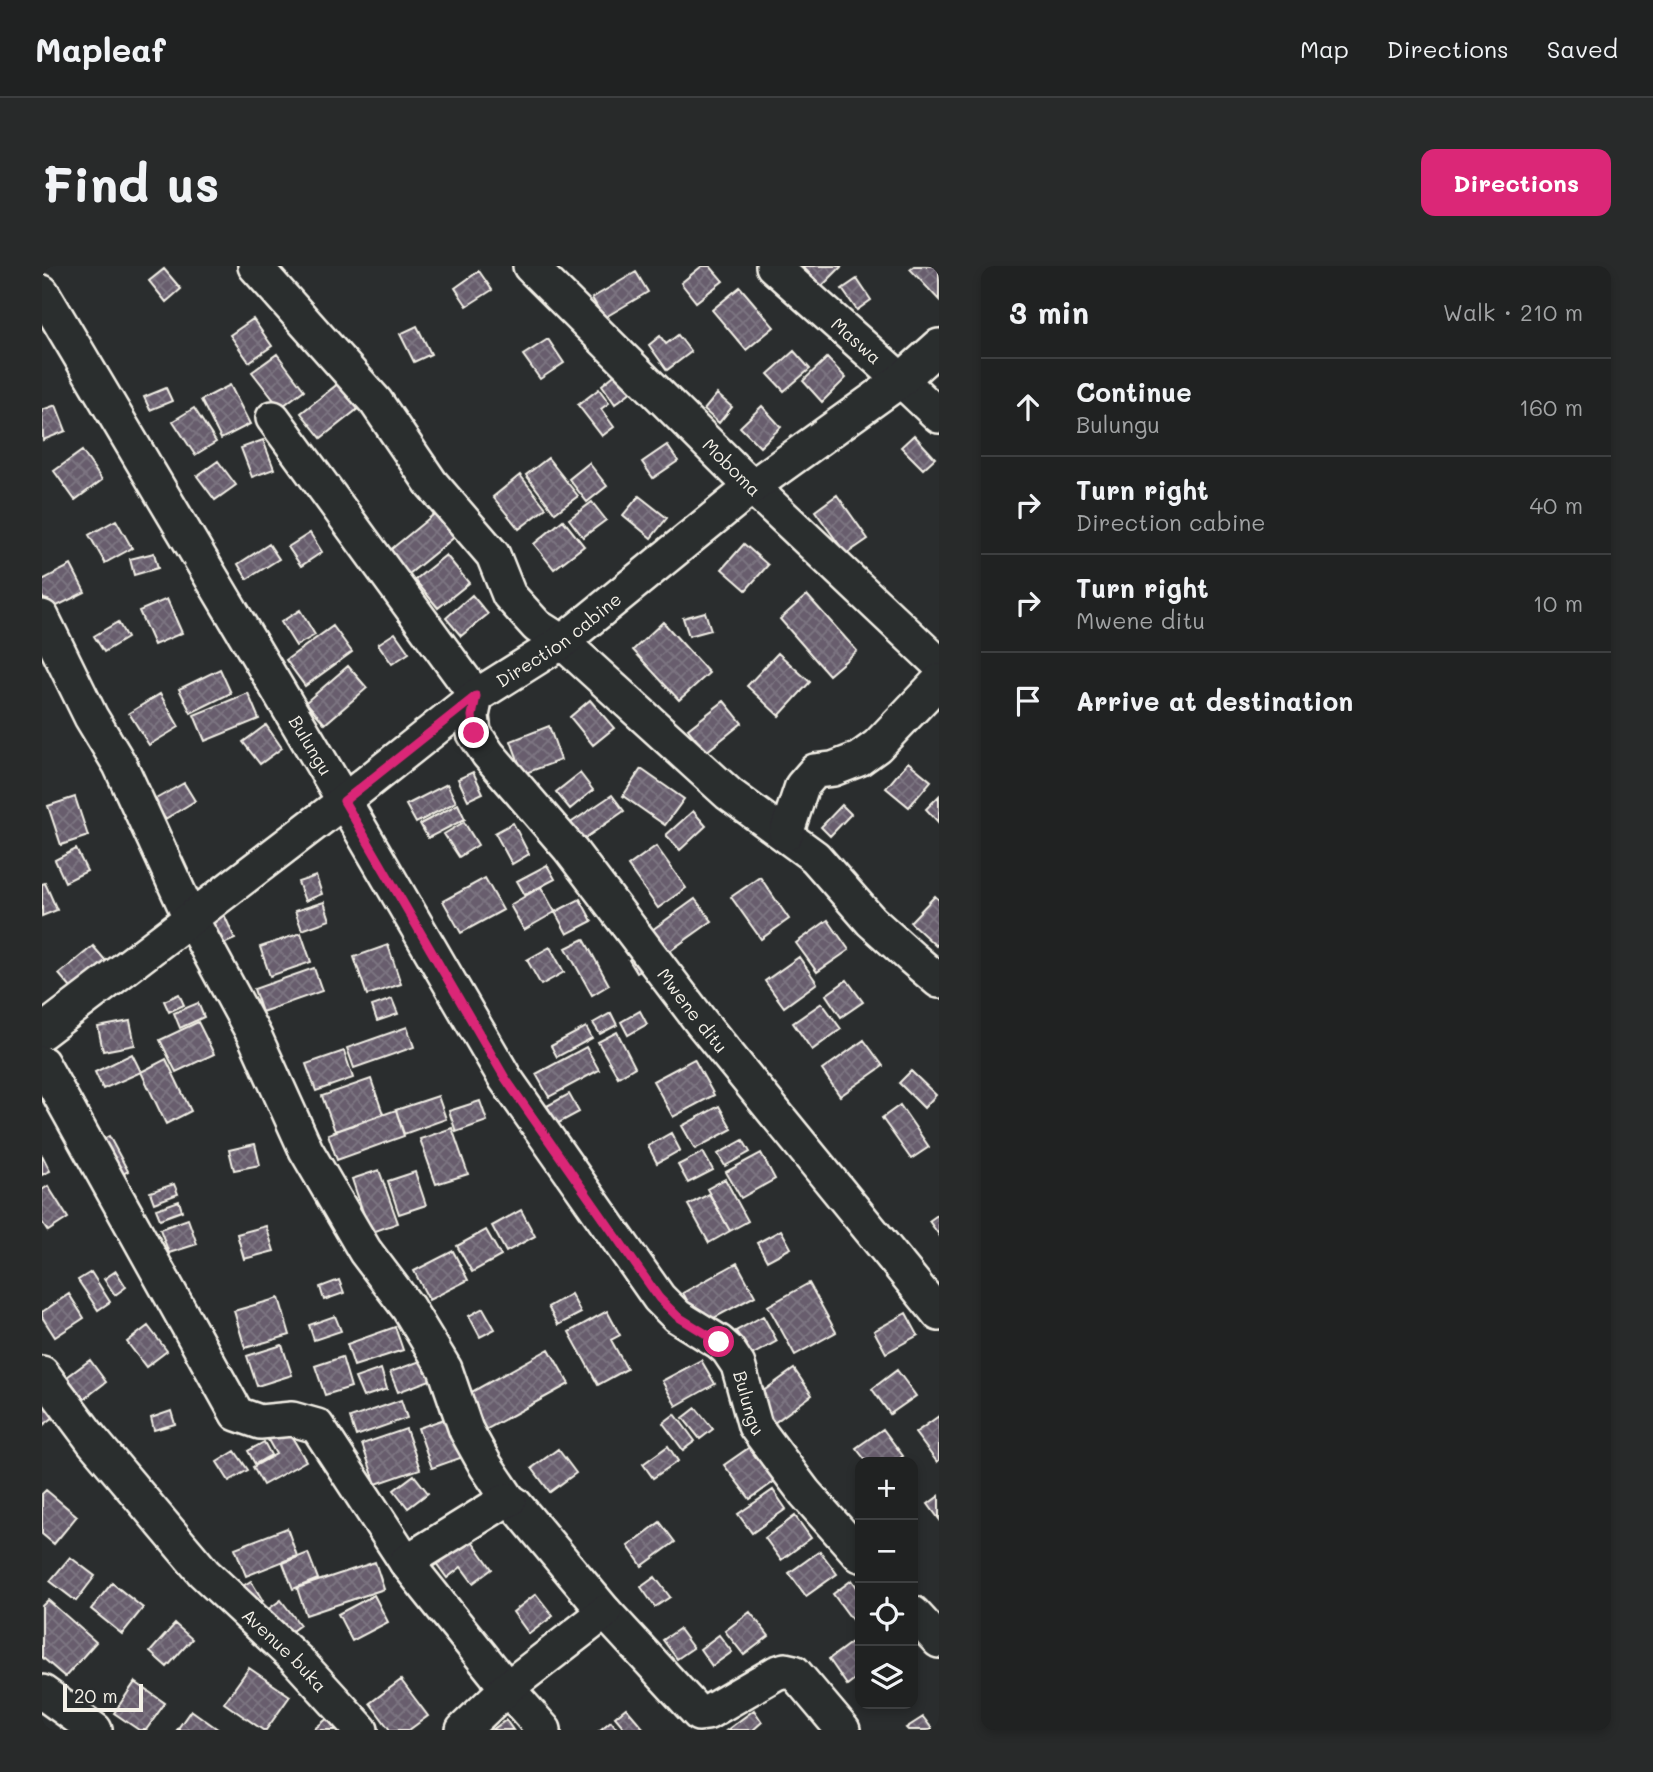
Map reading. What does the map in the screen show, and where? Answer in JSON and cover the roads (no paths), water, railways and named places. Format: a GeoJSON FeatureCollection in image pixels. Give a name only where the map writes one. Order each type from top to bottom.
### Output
{"type":"FeatureCollection","features":[{"type":"Feature","properties":{"kind":"street"},"geometry":{"type":"LineString","coordinates":[[255,266],[376,402],[431,483],[493,555],[509,595],[537,626],[562,642],[729,794],[814,857],[871,921],[939,981]]}},
{"type":"Feature","properties":{"kind":"street","name":"Moboma"},"geometry":{"type":"LineString","coordinates":[[530,266],[752,487],[939,664]]}},
{"type":"Feature","properties":{"kind":"street","name":"Maswa"},"geometry":{"type":"LineString","coordinates":[[773,266],[939,416]]}},
{"type":"Feature","properties":{"kind":"street","name":"Bulungu"},"geometry":{"type":"LineString","coordinates":[[42,292],[505,1078],[659,1298],[677,1316],[728,1350],[738,1365],[755,1426],[806,1493],[855,1549]]}},
{"type":"Feature","properties":{"kind":"street","name":"Direction cabine"},"geometry":{"type":"LineString","coordinates":[[42,1032],[344,801],[476,696],[562,642],[752,487],[901,380],[939,346]]}},
{"type":"Feature","properties":{"kind":"street"},"geometry":{"type":"LineString","coordinates":[[273,418],[476,696]]}},
{"type":"Feature","properties":{"kind":"street"},"geometry":{"type":"LineString","coordinates":[[42,617],[91,718],[120,765],[190,917],[255,1037],[306,1150],[365,1251],[408,1308],[445,1369],[466,1430],[509,1500],[605,1612],[699,1714],[708,1713],[785,1670],[794,1672],[843,1730]]}},
{"type":"Feature","properties":{"kind":"street"},"geometry":{"type":"LineString","coordinates":[[786,834],[802,786],[815,771],[833,769],[859,759],[877,746],[939,681]]}},
{"type":"Feature","properties":{"kind":"street","name":"Mwene ditu"},"geometry":{"type":"LineString","coordinates":[[476,696],[472,716],[474,733],[488,754],[569,848],[701,1022],[939,1314]]}},
{"type":"Feature","properties":{"kind":"street"},"geometry":{"type":"LineString","coordinates":[[42,1063],[237,1414],[260,1422],[292,1419],[317,1426],[406,1562],[544,1730]]}},
{"type":"Feature","properties":{"kind":"street","name":"Avenue buka"},"geometry":{"type":"LineString","coordinates":[[42,1373],[92,1440],[204,1573],[302,1666],[362,1730]]}},
{"type":"Feature","properties":{"kind":"street"},"geometry":{"type":"LineString","coordinates":[[406,1562],[509,1500]]}},
{"type":"Feature","properties":{"kind":"street"},"geometry":{"type":"LineString","coordinates":[[463,1730],[507,1688],[605,1612]]}},
{"type":"Feature","properties":{"kind":"street"},"geometry":{"type":"LineString","coordinates":[[918,1619],[939,1641]]}},
{"type":"Feature","properties":{"kind":"street"},"geometry":{"type":"LineString","coordinates":[[42,1692],[95,1730]]}}]}
